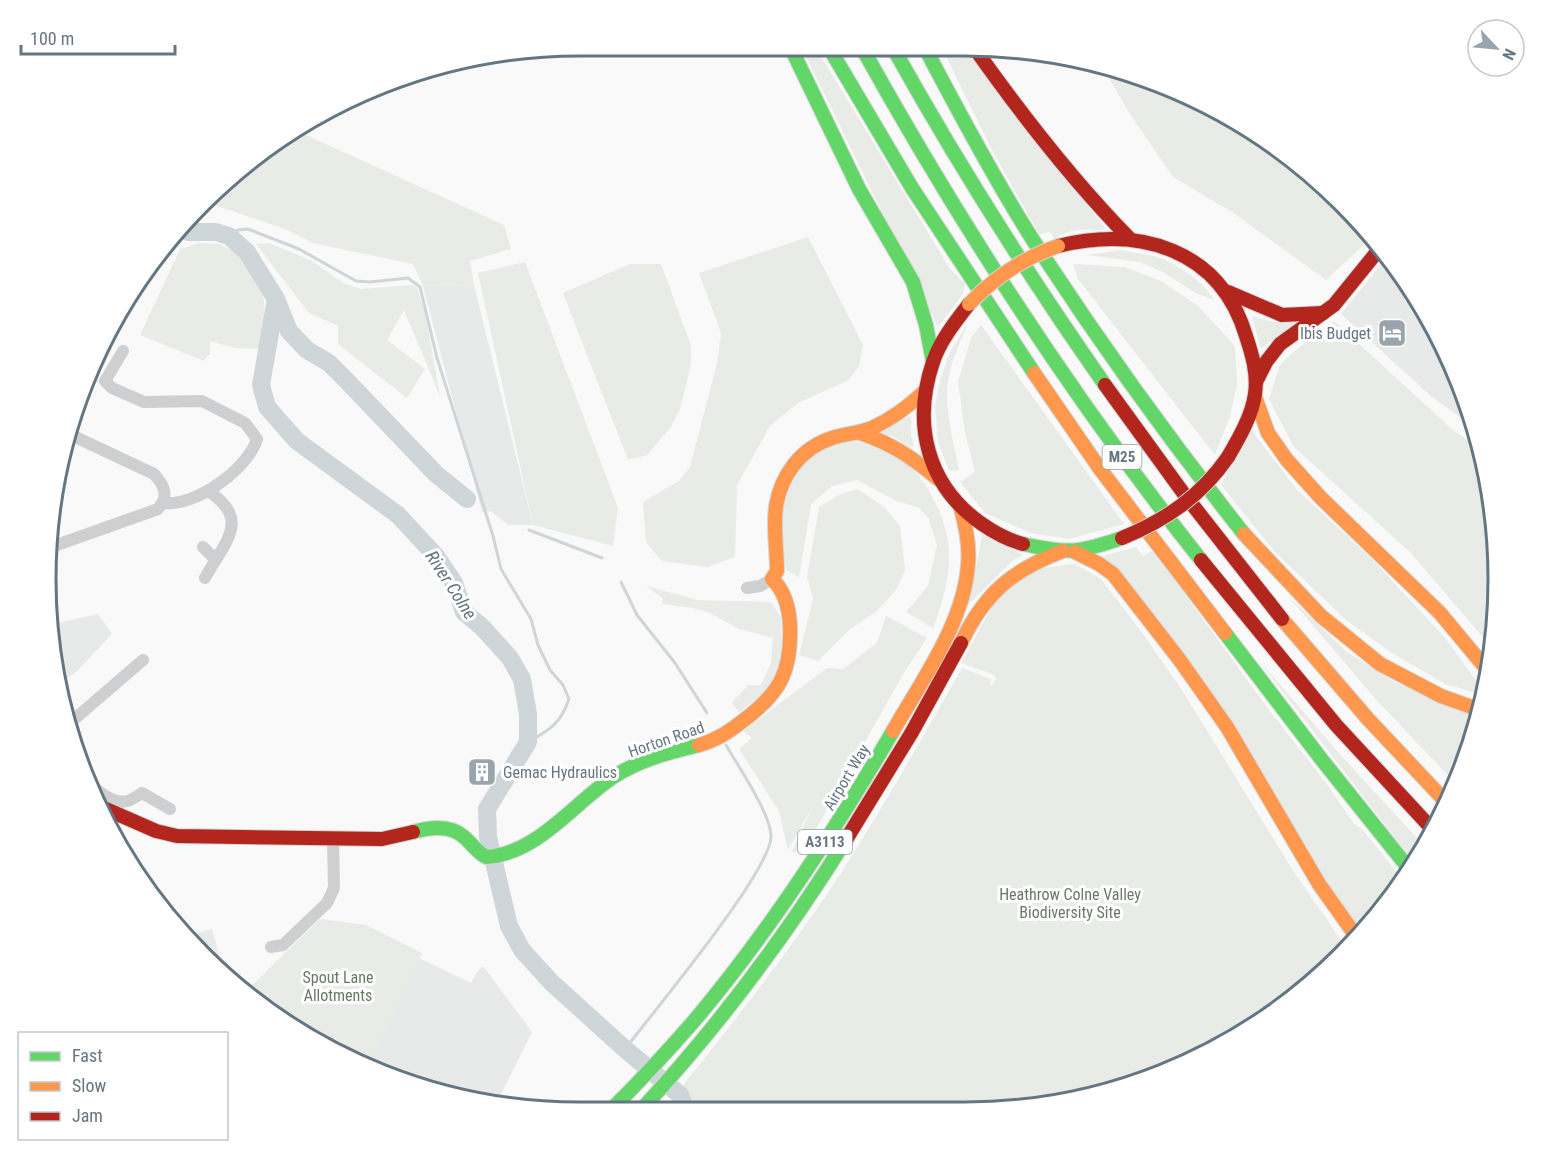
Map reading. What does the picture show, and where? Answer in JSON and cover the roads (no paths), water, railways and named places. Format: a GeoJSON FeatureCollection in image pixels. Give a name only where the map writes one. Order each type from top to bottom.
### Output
{"type":"FeatureCollection","features":[{"type":"Feature","properties":{"kind":"main road"},"geometry":{"type":"LineString","coordinates":[[795,56],[859,189],[913,282],[926,325],[933,362]]}},
{"type":"Feature","properties":{"kind":"main road","name":"M25"},"geometry":{"type":"LineString","coordinates":[[834,56],[912,188],[1016,347],[1094,460],[1322,760],[1404,863]]}},
{"type":"Feature","properties":{"kind":"main road","name":"M25"},"geometry":{"type":"LineString","coordinates":[[867,56],[957,212],[1022,314],[1092,417],[1191,549],[1300,683],[1428,824]]}},
{"type":"Feature","properties":{"kind":"main road","name":"M25"},"geometry":{"type":"LineString","coordinates":[[898,56],[945,140],[1015,254],[1112,396],[1194,508],[1310,652],[1441,797]]}},
{"type":"Feature","properties":{"kind":"main road"},"geometry":{"type":"LineString","coordinates":[[929,56],[973,140],[1031,236],[1110,354],[1188,463],[1254,547],[1321,616],[1380,664],[1441,696],[1472,707]]}},
{"type":"Feature","properties":{"kind":"main road"},"geometry":{"type":"LineString","coordinates":[[981,56],[1047,147],[1130,239]]}},
{"type":"Feature","properties":{"kind":"main road"},"geometry":{"type":"LineString","coordinates":[[938,480],[924,435],[925,391],[933,362],[953,323],[969,304],[991,280],[1018,262],[1058,246],[1090,240],[1130,239],[1163,247],[1183,256],[1204,270],[1228,292],[1282,315],[1323,314]]}},
{"type":"Feature","properties":{"kind":"main road"},"geometry":{"type":"LineString","coordinates":[[1256,390],[1262,368],[1276,348],[1292,334],[1314,322],[1335,303],[1375,254]]}},
{"type":"Feature","properties":{"kind":"main road"},"geometry":{"type":"LineString","coordinates":[[1228,292],[1241,318],[1251,348],[1256,390],[1268,433],[1287,460],[1321,498],[1440,614],[1481,662]]}},
{"type":"Feature","properties":{"kind":"main road","name":"Airport Way"},"geometry":{"type":"LineString","coordinates":[[648,1102],[675,1074],[769,954],[844,846],[910,737],[979,609],[1014,573],[1036,561],[1122,538],[1151,526],[1186,504],[1215,476],[1228,457],[1256,390]]}},
{"type":"Feature","properties":{"kind":"main road"},"geometry":{"type":"LineString","coordinates":[[772,579],[777,571],[776,510],[779,493],[793,465],[814,445],[845,434],[860,432],[902,412],[925,391]]}},
{"type":"Feature","properties":{"kind":"main road"},"geometry":{"type":"LineString","coordinates":[[860,432],[901,448],[938,480],[961,509],[1011,541],[1069,551],[1100,564],[1113,574],[1179,659],[1227,728],[1319,884],[1352,931]]}},
{"type":"Feature","properties":{"kind":"main road","name":"Airport Way"},"geometry":{"type":"LineString","coordinates":[[619,1102],[660,1061],[705,1008],[810,866],[883,748],[950,624],[965,585],[970,552],[961,509]]}},
{"type":"Feature","properties":{"kind":"main road","name":"Horton Road"},"geometry":{"type":"LineString","coordinates":[[109,810],[156,831],[177,836],[333,839],[395,837],[432,828],[444,828],[461,834],[486,857],[509,854],[525,846],[596,790],[631,767],[664,753],[710,742],[725,734],[773,698],[787,668],[790,629],[783,589],[772,579]]}},
{"type":"Feature","properties":{"kind":"street"},"geometry":{"type":"LineString","coordinates":[[123,351],[105,381],[112,388],[144,402],[202,401],[245,423],[257,439],[249,454],[208,491],[178,503],[164,502]]}},
{"type":"Feature","properties":{"kind":"street"},"geometry":{"type":"LineString","coordinates":[[57,546],[158,509],[166,496],[162,483],[154,474],[75,437]]}},
{"type":"Feature","properties":{"kind":"street"},"geometry":{"type":"LineString","coordinates":[[205,578],[231,532],[228,508],[208,491]]}},
{"type":"Feature","properties":{"kind":"street"},"geometry":{"type":"LineString","coordinates":[[203,547],[215,559]]}},
{"type":"Feature","properties":{"kind":"street"},"geometry":{"type":"LineString","coordinates":[[747,588],[760,586],[772,579]]}},
{"type":"Feature","properties":{"kind":"street"},"geometry":{"type":"LineString","coordinates":[[75,719],[141,667]]}},
{"type":"Feature","properties":{"kind":"street"},"geometry":{"type":"LineString","coordinates":[[101,793],[115,800],[128,801],[142,793],[171,809]]}},
{"type":"Feature","properties":{"kind":"street"},"geometry":{"type":"LineString","coordinates":[[271,947],[283,945],[327,903],[334,888],[333,839]]}},
{"type":"Feature","properties":{"kind":"waterway"},"geometry":{"type":"LineString","coordinates":[[229,236],[238,230],[248,229],[299,249],[356,281],[370,282],[408,278],[420,287],[437,358],[493,536],[501,569],[531,619],[538,645],[550,670],[563,685],[569,699],[554,725],[528,742]]}},
{"type":"Feature","properties":{"kind":"waterway","name":"River Colne"},"geometry":{"type":"LineString","coordinates":[[187,232],[216,232],[229,236],[247,252],[276,299],[289,331],[307,350],[329,363],[436,474],[467,499]]}},
{"type":"Feature","properties":{"kind":"waterway","name":"River Colne"},"geometry":{"type":"LineString","coordinates":[[276,299],[261,385],[267,407],[297,441],[398,515],[436,556],[454,583],[464,612],[482,627],[510,658],[522,679],[528,714],[528,742],[487,809],[488,837],[509,926],[522,950],[551,982],[680,1095],[683,1102]]}},
{"type":"Feature","properties":{"kind":"waterway","name":"River Colne"},"geometry":{"type":"LineString","coordinates":[[529,530],[602,558]]}},
{"type":"Feature","properties":{"kind":"waterway","name":"River Colne"},"geometry":{"type":"LineString","coordinates":[[621,582],[637,615],[675,663],[707,713]]}},
{"type":"Feature","properties":{"kind":"waterway","name":"River Colne"},"geometry":{"type":"LineString","coordinates":[[625,1049],[733,909],[767,852],[771,835],[765,814],[726,745]]}},
{"type":"Feature","properties":{"kind":"place","name":"Ibis Budget"},"geometry":{"type":"Point","coordinates":[1392,333]}},
{"type":"Feature","properties":{"kind":"place","name":"Gemac Hydraulics"},"geometry":{"type":"Point","coordinates":[482,772]}},
{"type":"Feature","properties":{"kind":"park label","name":"Heathrow Colne Valley Biodiversity Site"},"geometry":{"type":"Point","coordinates":[1070,903]}},
{"type":"Feature","properties":{"kind":"park label","name":"Spout Lane Allotments"},"geometry":{"type":"Point","coordinates":[338,986]}}]}
